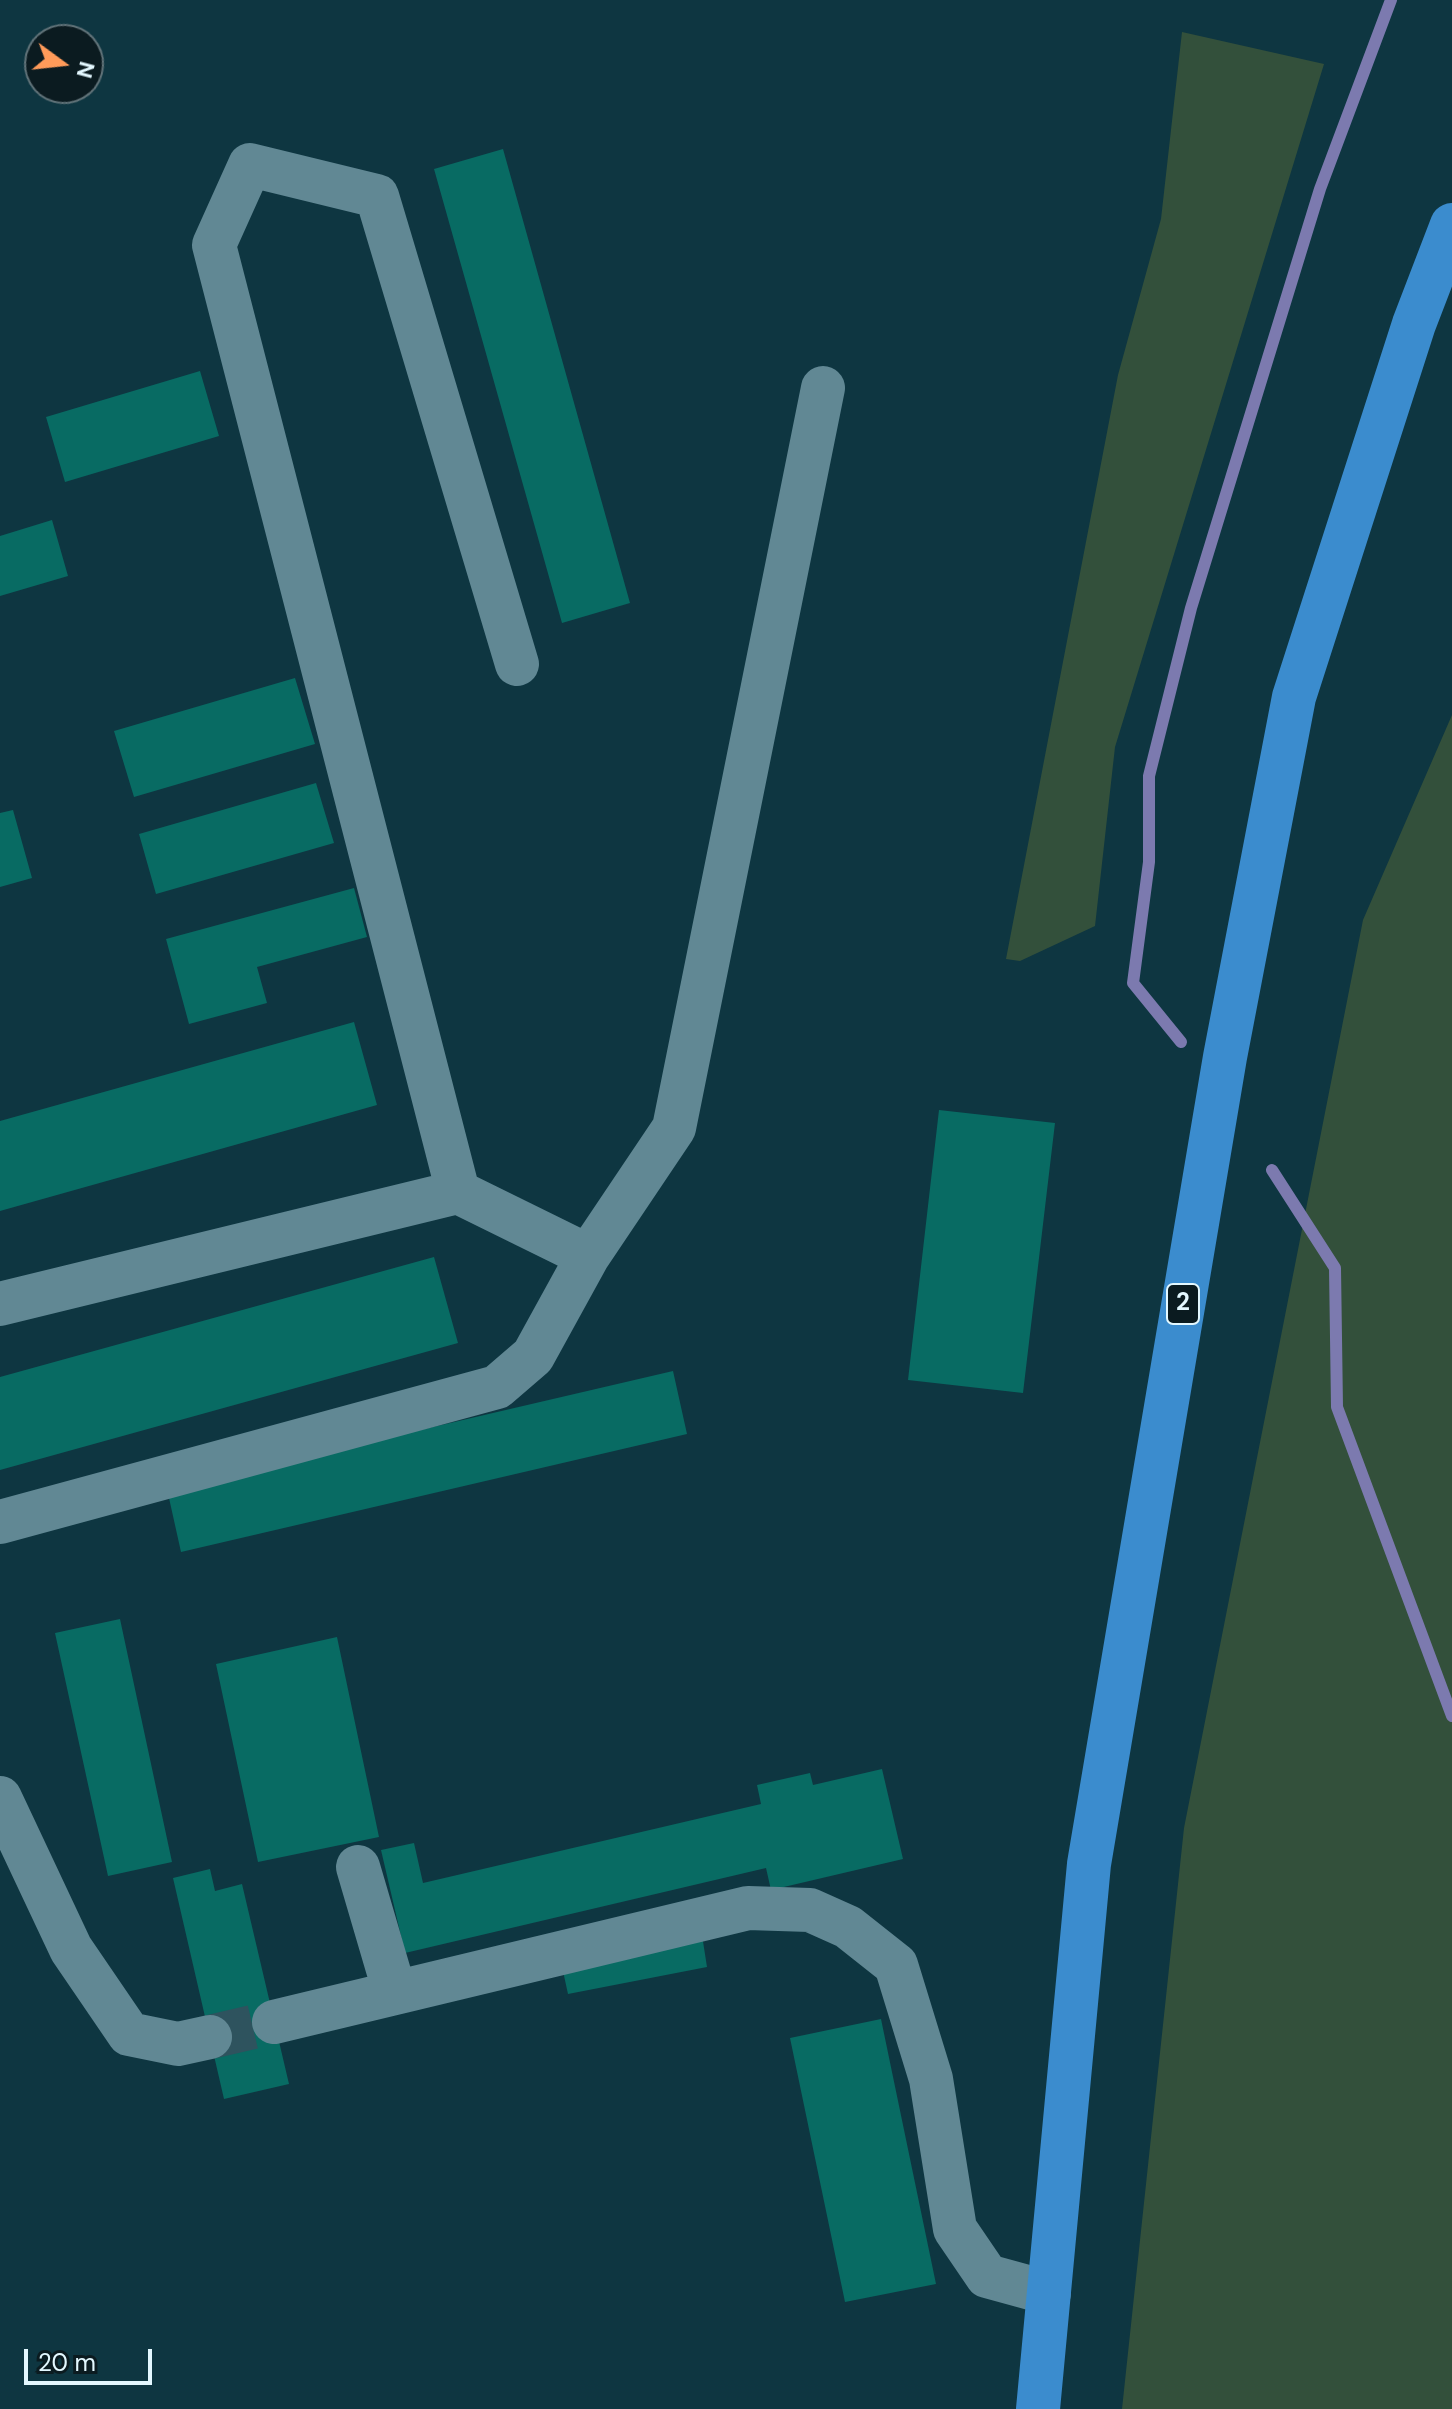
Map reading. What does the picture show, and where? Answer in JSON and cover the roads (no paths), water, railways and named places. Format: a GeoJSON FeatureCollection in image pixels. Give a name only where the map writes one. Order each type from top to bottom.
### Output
{"type":"FeatureCollection","features":[{"type":"Feature","properties":{"kind":"main road","name":"2"},"geometry":{"type":"LineString","coordinates":[[1038,2409],[1089,1864],[1225,1057],[1294,697],[1414,324],[1452,225]]}},
{"type":"Feature","properties":{"kind":"street"},"geometry":{"type":"LineString","coordinates":[[458,1192],[214,245],[250,165],[377,196],[517,664]]}},
{"type":"Feature","properties":{"kind":"street"},"geometry":{"type":"LineString","coordinates":[[0,1522],[497,1387],[533,1356],[588,1256],[674,1128],[823,388]]}},
{"type":"Feature","properties":{"kind":"street"},"geometry":{"type":"LineString","coordinates":[[0,1304],[458,1192],[588,1256]]}},
{"type":"Feature","properties":{"kind":"street"},"geometry":{"type":"LineString","coordinates":[[0,1798],[71,1949],[129,2034],[178,2044],[210,2037]]}},
{"type":"Feature","properties":{"kind":"street"},"geometry":{"type":"LineString","coordinates":[[358,1867],[395,1993]]}},
{"type":"Feature","properties":{"kind":"street"},"geometry":{"type":"LineString","coordinates":[[274,2022],[748,1908],[810,1910],[848,1927],[896,1965],[931,2079],[955,2229],[987,2276],[1049,2293]]}},
{"type":"Feature","properties":{"kind":"waterway"},"geometry":{"type":"LineString","coordinates":[[1181,1042],[1133,983],[1149,862],[1149,776],[1191,608],[1320,189],[1391,0]]}},
{"type":"Feature","properties":{"kind":"waterway"},"geometry":{"type":"LineString","coordinates":[[1272,1170],[1335,1268],[1337,1407],[1452,1716]]}},
{"type":"Feature","properties":{"kind":"tunnel"},"geometry":{"type":"LineString","coordinates":[[210,2037],[274,2022]]}}]}
